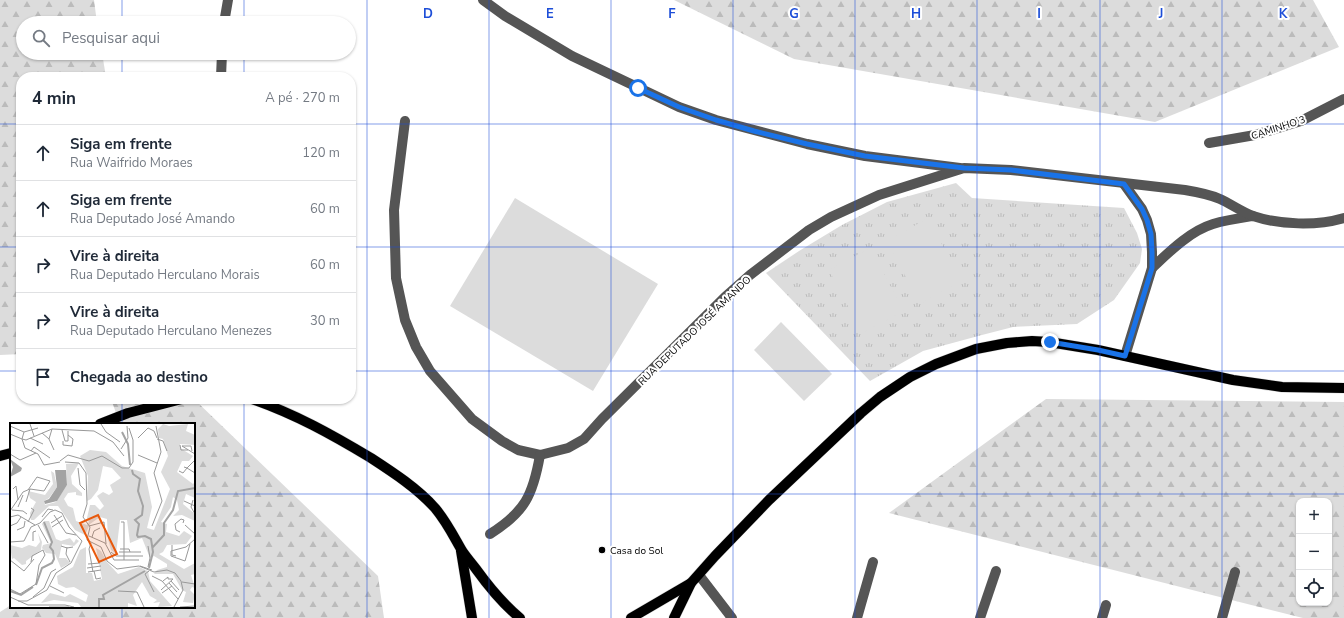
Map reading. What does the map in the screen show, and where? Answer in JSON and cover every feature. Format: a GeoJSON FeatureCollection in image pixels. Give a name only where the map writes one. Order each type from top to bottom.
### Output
{"type":"FeatureCollection","features":[{"type":"Feature","properties":{"kind":"main road"},"geometry":{"type":"LineString","coordinates":[[674,618],[691,583],[699,574],[769,500],[880,397],[910,377],[936,364],[976,349],[1007,343],[1032,341],[1050,342],[1084,347],[1233,380],[1282,387],[1344,388]]}},
{"type":"Feature","properties":{"kind":"main road"},"geometry":{"type":"LineString","coordinates":[[103,423],[128,413],[163,404]]}},
{"type":"Feature","properties":{"kind":"main road"},"geometry":{"type":"LineString","coordinates":[[267,404],[309,422],[356,449],[412,486],[435,508],[450,528],[461,549],[506,607],[520,618]]}},
{"type":"Feature","properties":{"kind":"main road"},"geometry":{"type":"LineString","coordinates":[[0,456],[10,453]]}},
{"type":"Feature","properties":{"kind":"main road"},"geometry":{"type":"LineString","coordinates":[[461,549],[472,618]]}},
{"type":"Feature","properties":{"kind":"main road"},"geometry":{"type":"LineString","coordinates":[[631,618],[691,583]]}},
{"type":"Feature","properties":{"kind":"street"},"geometry":{"type":"LineString","coordinates":[[225,16],[228,0]]}},
{"type":"Feature","properties":{"kind":"street"},"geometry":{"type":"LineString","coordinates":[[483,0],[505,16],[572,56],[679,107],[716,120],[754,131],[858,155],[964,168]]}},
{"type":"Feature","properties":{"kind":"street"},"geometry":{"type":"LineString","coordinates":[[221,72],[222,60]]}},
{"type":"Feature","properties":{"kind":"street","name":"CAMINHO 3"},"geometry":{"type":"LineString","coordinates":[[1209,143],[1255,135],[1301,121],[1344,99]]}},
{"type":"Feature","properties":{"kind":"street"},"geometry":{"type":"LineString","coordinates":[[405,121],[394,210],[396,278],[405,320],[416,347],[430,371],[472,418],[502,442],[518,450],[540,455],[536,476],[525,504],[509,521],[490,534]]}},
{"type":"Feature","properties":{"kind":"street","name":"RUA DEPUTADO JOSÉ AMANDO"},"geometry":{"type":"LineString","coordinates":[[540,455],[568,448],[584,439],[602,419],[725,297],[750,275],[809,230],[831,217],[878,195],[964,168],[1011,170],[1185,190],[1205,194],[1221,200],[1253,216],[1278,221],[1307,224],[1335,221],[1344,218]]}},
{"type":"Feature","properties":{"kind":"street"},"geometry":{"type":"LineString","coordinates":[[1124,184],[1142,209],[1147,220],[1151,234],[1152,268],[1125,356]]}},
{"type":"Feature","properties":{"kind":"street"},"geometry":{"type":"LineString","coordinates":[[1152,268],[1183,240],[1197,231],[1212,224],[1253,216]]}},
{"type":"Feature","properties":{"kind":"street"},"geometry":{"type":"LineString","coordinates":[[857,618],[873,562]]}},
{"type":"Feature","properties":{"kind":"street"},"geometry":{"type":"LineString","coordinates":[[980,618],[996,571]]}},
{"type":"Feature","properties":{"kind":"street"},"geometry":{"type":"LineString","coordinates":[[1222,618],[1234,572]]}},
{"type":"Feature","properties":{"kind":"street"},"geometry":{"type":"LineString","coordinates":[[699,574],[732,618]]}},
{"type":"Feature","properties":{"kind":"street"},"geometry":{"type":"LineString","coordinates":[[1102,618],[1106,605]]}},
{"type":"Feature","properties":{"kind":"green space"},"geometry":{"type":"Polygon","coordinates":[[[0,0],[94,0],[96,16],[16,16],[16,60],[103,60],[105,72],[16,72],[16,354],[0,355],[0,0]]]}},
{"type":"Feature","properties":{"kind":"green space"},"geometry":{"type":"Polygon","coordinates":[[[674,0],[1313,0],[1339,47],[1155,122],[794,59],[674,0]]]}},
{"type":"Feature","properties":{"kind":"green space"},"geometry":{"type":"Polygon","coordinates":[[[956,183],[972,198],[1124,208],[1137,233],[1142,249],[1140,263],[1114,300],[1077,324],[1013,327],[923,351],[870,381],[766,273],[842,225],[887,202],[956,183]]]}},
{"type":"Feature","properties":{"kind":"green space"},"geometry":{"type":"Polygon","coordinates":[[[515,198],[658,284],[593,391],[450,306],[515,198]]]}},
{"type":"Feature","properties":{"kind":"green space"},"geometry":{"type":"Polygon","coordinates":[[[928,218],[961,281],[920,304],[887,241],[928,218]]]}},
{"type":"Feature","properties":{"kind":"green space"},"geometry":{"type":"Polygon","coordinates":[[[870,248],[904,311],[862,333],[829,270],[870,248]]]}},
{"type":"Feature","properties":{"kind":"green space"},"geometry":{"type":"Polygon","coordinates":[[[781,322],[832,374],[804,401],[754,350],[781,322]]]}},
{"type":"Feature","properties":{"kind":"green space"},"geometry":{"type":"Polygon","coordinates":[[[1046,399],[1344,402],[1344,618],[1303,618],[889,513],[1046,399]]]}},
{"type":"Feature","properties":{"kind":"green space"},"geometry":{"type":"Polygon","coordinates":[[[113,404],[199,404],[378,576],[384,618],[0,618],[0,612],[10,606],[10,608],[195,608],[195,423],[120,423],[113,404]]]}},
{"type":"Feature","properties":{"kind":"place","name":"Casa do Sol"},"geometry":{"type":"Point","coordinates":[602,550]}},
{"type":"Feature","properties":{"kind":"route"},"geometry":{"type":"LineString","coordinates":[[638,88],[679,107],[716,120],[807,144],[865,156],[964,168],[1011,170],[1124,184],[1142,209],[1147,220],[1151,234],[1152,252],[1152,268],[1125,356],[1069,344],[1050,342]]}}]}
